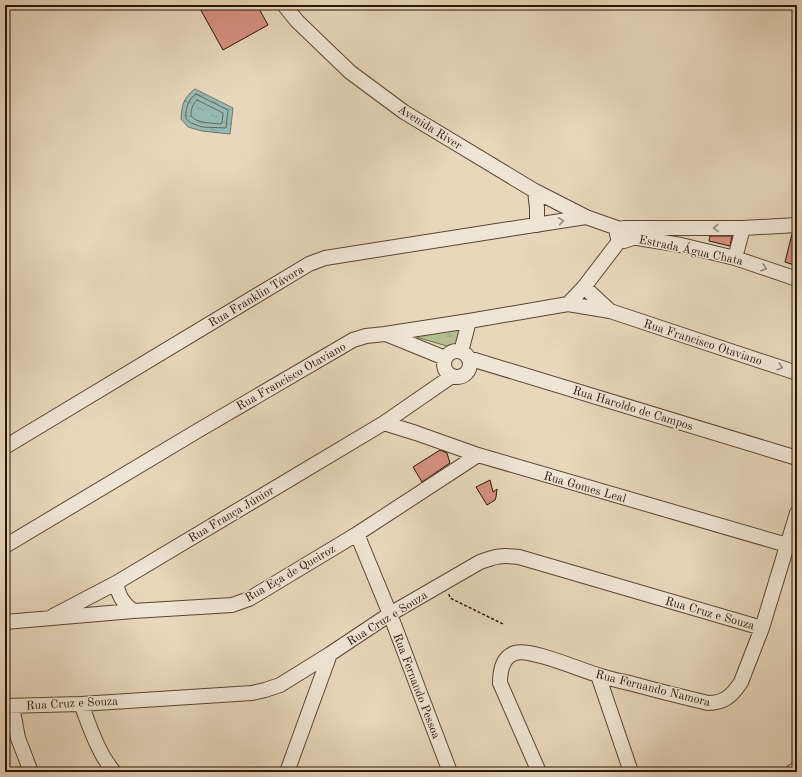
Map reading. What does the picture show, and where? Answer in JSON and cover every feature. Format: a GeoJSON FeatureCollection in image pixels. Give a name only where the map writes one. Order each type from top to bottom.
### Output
{"type":"FeatureCollection","features":[{"type":"Feature","properties":{"kind":"street","name":"Avenida River"},"geometry":{"type":"LineString","coordinates":[[284,5],[297,21],[350,72],[404,112],[535,191],[623,234]]}},
{"type":"Feature","properties":{"kind":"street"},"geometry":{"type":"LineString","coordinates":[[535,191],[537,225]]}},
{"type":"Feature","properties":{"kind":"street","name":"Rua Franklin Távora"},"geometry":{"type":"LineString","coordinates":[[5,447],[309,264],[326,258],[537,225],[591,219]]}},
{"type":"Feature","properties":{"kind":"street"},"geometry":{"type":"LineString","coordinates":[[568,304],[584,288],[623,234],[797,225]]}},
{"type":"Feature","properties":{"kind":"street"},"geometry":{"type":"LineString","coordinates":[[735,258],[743,228]]}},
{"type":"Feature","properties":{"kind":"street","name":"Estrada Água Chata"},"geometry":{"type":"LineString","coordinates":[[623,234],[681,245],[735,258],[797,279]]}},
{"type":"Feature","properties":{"kind":"street","name":"Rua Francisco Otaviano"},"geometry":{"type":"LineString","coordinates":[[584,288],[610,311]]}},
{"type":"Feature","properties":{"kind":"street","name":"Rua Francisco Otaviano"},"geometry":{"type":"LineString","coordinates":[[5,546],[353,340],[366,336],[469,321],[568,304],[610,311],[797,373]]}},
{"type":"Feature","properties":{"kind":"street"},"geometry":{"type":"LineString","coordinates":[[465,355],[469,321]]}},
{"type":"Feature","properties":{"kind":"street"},"geometry":{"type":"LineString","coordinates":[[385,334],[445,358]]}},
{"type":"Feature","properties":{"kind":"street"},"geometry":{"type":"LineString","coordinates":[[455,351],[465,355],[470,362],[468,371],[460,376],[452,376],[448,374],[445,370],[445,358],[451,352],[455,351]]}},
{"type":"Feature","properties":{"kind":"street","name":"Rua Haroldo de Campos"},"geometry":{"type":"LineString","coordinates":[[465,355],[797,458]]}},
{"type":"Feature","properties":{"kind":"street","name":"Rua França Júnior"},"geometry":{"type":"LineString","coordinates":[[47,619],[116,583],[384,423],[452,376]]}},
{"type":"Feature","properties":{"kind":"street"},"geometry":{"type":"LineString","coordinates":[[412,404],[410,417],[416,433]]}},
{"type":"Feature","properties":{"kind":"street","name":"Rua Gomes Leal"},"geometry":{"type":"LineString","coordinates":[[384,423],[478,456],[788,546]]}},
{"type":"Feature","properties":{"kind":"street","name":"Rua Eça de Queiroz"},"geometry":{"type":"LineString","coordinates":[[5,622],[133,611],[232,605],[241,602],[249,599],[357,534],[478,456]]}},
{"type":"Feature","properties":{"kind":"street","name":"Rua Fernando Namora"},"geometry":{"type":"LineString","coordinates":[[539,772],[500,683],[502,663],[514,653],[522,652],[540,656],[598,675],[708,703],[716,703],[730,697],[741,682],[762,628],[797,513]]}},
{"type":"Feature","properties":{"kind":"street","name":"Rua Fernando Pessoa"},"geometry":{"type":"LineString","coordinates":[[357,534],[390,614],[450,772]]}},
{"type":"Feature","properties":{"kind":"street","name":"Rua Cruz e Souza"},"geometry":{"type":"LineString","coordinates":[[8,706],[80,704],[252,693],[266,690],[280,685],[390,614],[480,562],[493,557],[506,555],[519,557],[762,628]]}},
{"type":"Feature","properties":{"kind":"street"},"geometry":{"type":"LineString","coordinates":[[116,583],[121,599],[133,611]]}},
{"type":"Feature","properties":{"kind":"street"},"geometry":{"type":"LineString","coordinates":[[287,772],[330,654]]}},
{"type":"Feature","properties":{"kind":"street"},"geometry":{"type":"LineString","coordinates":[[598,675],[631,772]]}},
{"type":"Feature","properties":{"kind":"street"},"geometry":{"type":"LineString","coordinates":[[80,704],[99,749],[107,764],[114,772]]}},
{"type":"Feature","properties":{"kind":"street"},"geometry":{"type":"LineString","coordinates":[[8,706],[31,772]]}},
{"type":"Feature","properties":{"kind":"street"},"geometry":{"type":"LineString","coordinates":[[792,772],[797,769]]}},
{"type":"Feature","properties":{"kind":"path"},"geometry":{"type":"LineString","coordinates":[[444,583],[450,598],[503,624]]}},
{"type":"Feature","properties":{"kind":"green space"},"geometry":{"type":"Polygon","coordinates":[[[460,325],[457,349],[406,334],[460,325]]]}},
{"type":"Feature","properties":{"kind":"water"},"geometry":{"type":"Polygon","coordinates":[[[195,89],[233,108],[230,134],[202,131],[188,127],[181,119],[184,102],[195,89]]]}},
{"type":"Feature","properties":{"kind":"building"},"geometry":{"type":"Polygon","coordinates":[[[198,5],[257,5],[268,25],[223,50],[198,5]]]}},
{"type":"Feature","properties":{"kind":"building"},"geometry":{"type":"Polygon","coordinates":[[[792,234],[797,234],[797,266],[785,262],[792,234]]]}},
{"type":"Feature","properties":{"kind":"building"},"geometry":{"type":"Polygon","coordinates":[[[710,236],[732,236],[730,246],[709,241],[710,236]]]}},
{"type":"Feature","properties":{"kind":"building"},"geometry":{"type":"Polygon","coordinates":[[[440,450],[447,453],[450,463],[422,482],[413,467],[440,450]]]}},
{"type":"Feature","properties":{"kind":"building"},"geometry":{"type":"Polygon","coordinates":[[[490,480],[493,492],[497,489],[495,500],[487,505],[476,487],[490,480]]]}}]}
